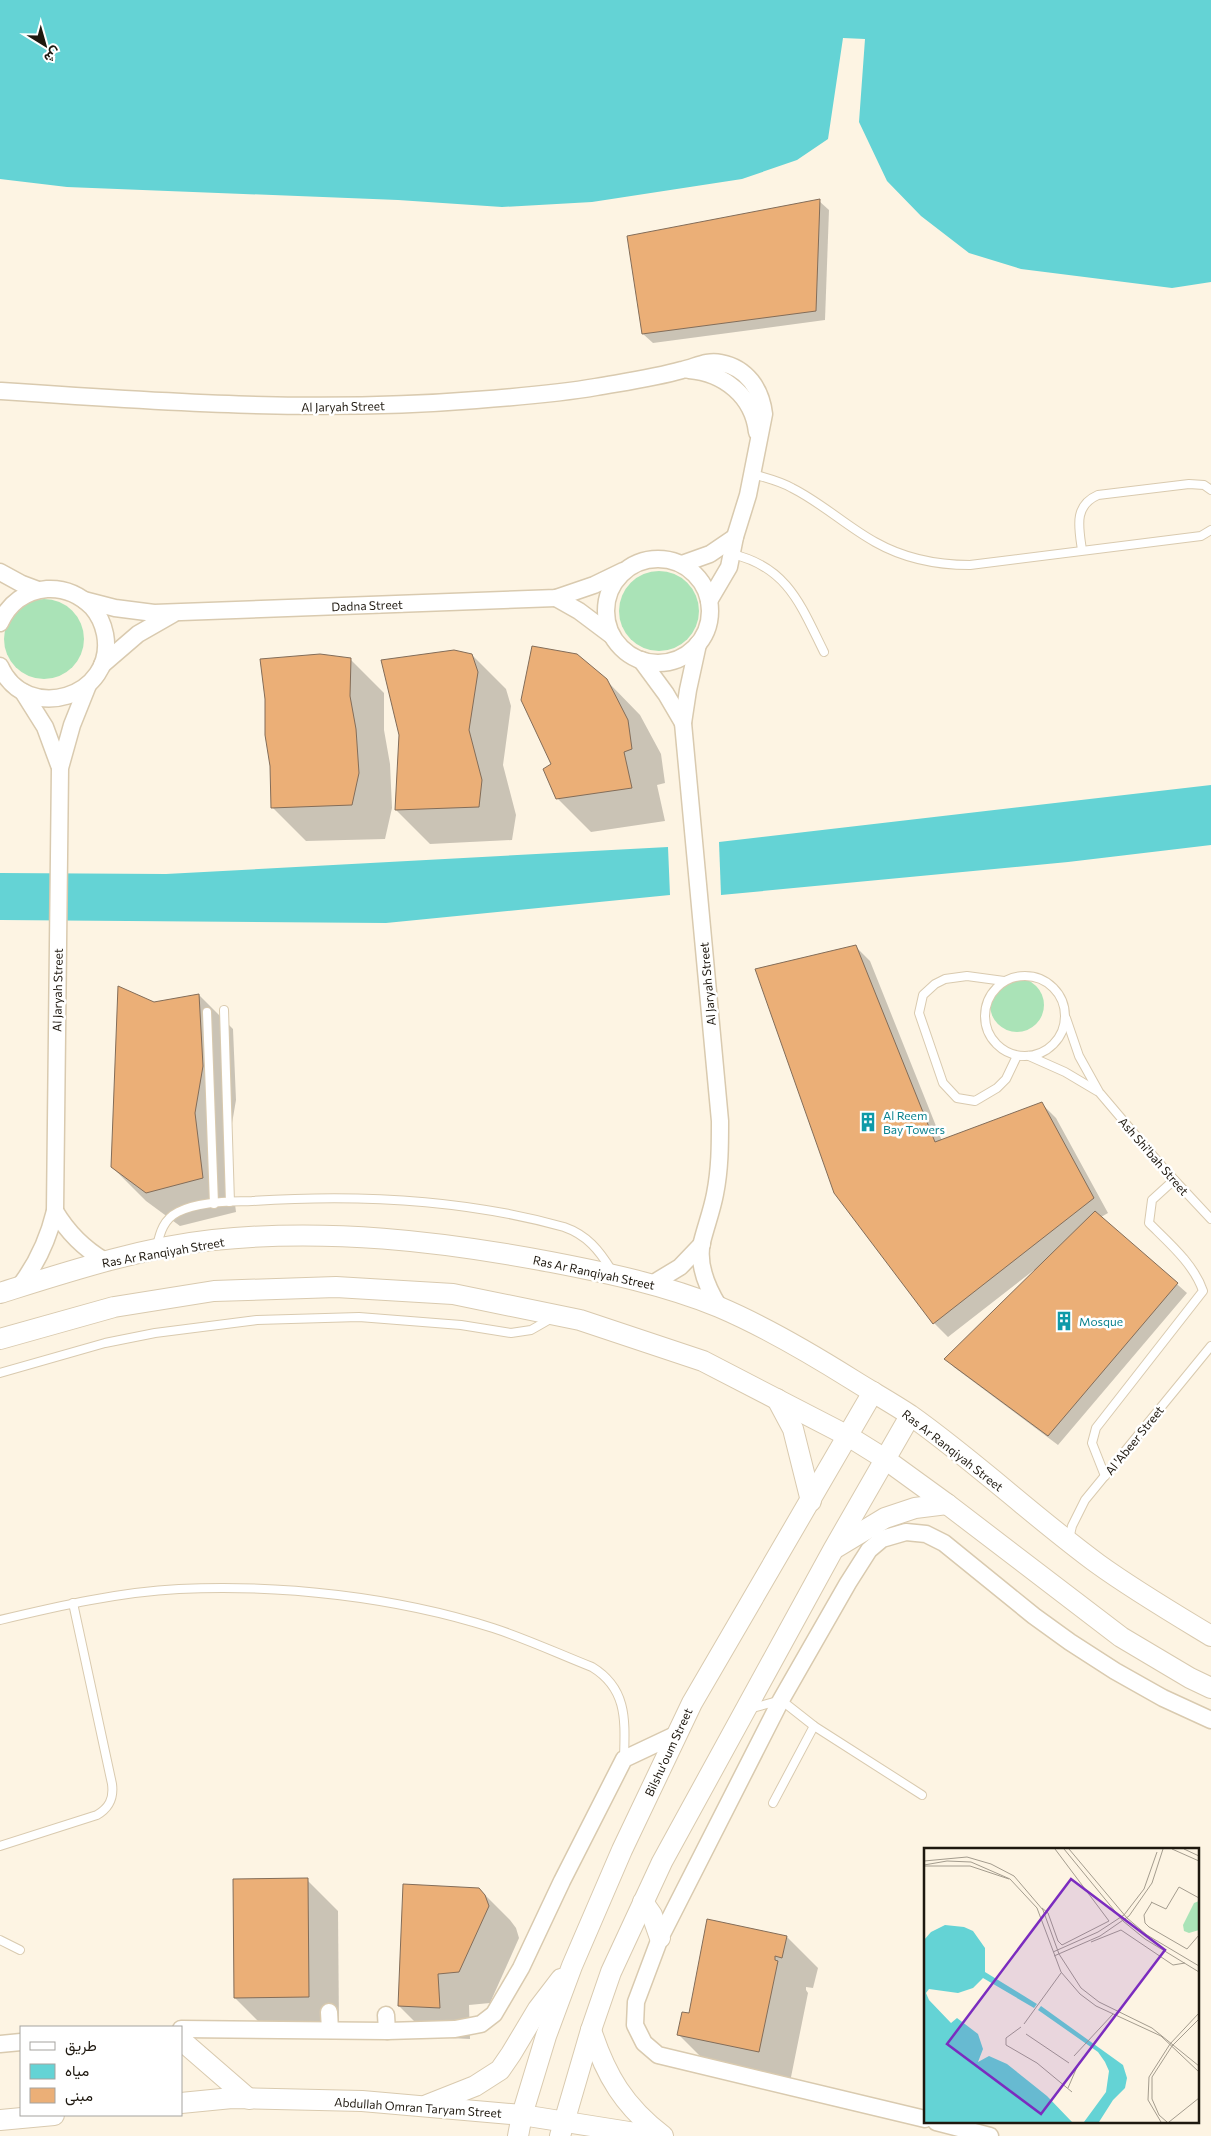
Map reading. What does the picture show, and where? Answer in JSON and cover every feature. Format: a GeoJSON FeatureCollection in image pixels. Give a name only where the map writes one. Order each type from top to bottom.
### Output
{"type":"FeatureCollection","features":[{"type":"Feature","properties":{"kind":"street","name":"Al Jaryah Street"},"geometry":{"type":"LineString","coordinates":[[0,391],[226,405],[359,406],[536,395],[594,387],[684,370],[712,374],[735,388],[752,411],[758,438],[753,474],[732,554],[724,578],[710,600]]}},
{"type":"Feature","properties":{"kind":"street"},"geometry":{"type":"LineString","coordinates":[[682,564],[710,554],[735,537]]}},
{"type":"Feature","properties":{"kind":"street"},"geometry":{"type":"LineString","coordinates":[[556,598],[579,611],[611,635],[624,650],[641,660],[653,663],[678,659],[698,644],[706,631],[710,616],[710,600],[704,586],[695,573],[682,564],[667,559],[652,559],[637,563],[623,571],[611,588],[605,608],[606,622],[611,635]]}},
{"type":"Feature","properties":{"kind":"street","name":"Dadna Street"},"geometry":{"type":"LineString","coordinates":[[38,590],[54,589],[70,592],[84,600],[132,611],[177,612],[556,598],[594,585],[623,571]]}},
{"type":"Feature","properties":{"kind":"street"},"geometry":{"type":"LineString","coordinates":[[0,572],[38,590]]}},
{"type":"Feature","properties":{"kind":"street"},"geometry":{"type":"LineString","coordinates":[[0,622],[13,603],[25,595],[38,590]]}},
{"type":"Feature","properties":{"kind":"street"},"geometry":{"type":"LineString","coordinates":[[0,666],[14,686],[43,699],[59,699],[75,694],[88,685],[100,668],[104,657],[106,641],[103,626],[95,611],[84,600]]}},
{"type":"Feature","properties":{"kind":"street","name":"Dadna Street"},"geometry":{"type":"LineString","coordinates":[[100,668],[112,655],[138,634],[177,612]]}},
{"type":"Feature","properties":{"kind":"street","name":"Al Jaryah Street"},"geometry":{"type":"LineString","coordinates":[[698,644],[690,675],[683,723],[720,1146],[715,1195],[702,1244],[702,1257],[705,1277],[712,1296],[719,1307]]}},
{"type":"Feature","properties":{"kind":"street","name":"Al Jaryah Street"},"geometry":{"type":"LineString","coordinates":[[641,660],[666,694],[683,723]]}},
{"type":"Feature","properties":{"kind":"street","name":"Al Jaryah Street"},"geometry":{"type":"LineString","coordinates":[[19,1287],[30,1274],[42,1252],[55,1212],[60,768],[72,725],[88,685]]}},
{"type":"Feature","properties":{"kind":"street","name":"Al Jaryah Street"},"geometry":{"type":"LineString","coordinates":[[22,691],[45,727],[60,768]]}},
{"type":"Feature","properties":{"kind":"street"},"geometry":{"type":"LineString","coordinates":[[55,1212],[62,1224],[76,1240],[105,1261]]}},
{"type":"Feature","properties":{"kind":"street","name":"Ras Ar Ranqiyah Street"},"geometry":{"type":"LineString","coordinates":[[0,1293],[105,1261],[156,1250],[212,1240],[313,1235],[430,1242],[614,1274],[652,1284],[719,1307],[808,1352],[873,1392],[910,1416],[1068,1540],[1142,1594],[1211,1636]]}},
{"type":"Feature","properties":{"kind":"street","name":"Al Jaryah Street"},"geometry":{"type":"LineString","coordinates":[[652,1284],[680,1267],[702,1244]]}},
{"type":"Feature","properties":{"kind":"street"},"geometry":{"type":"LineString","coordinates":[[0,1339],[114,1307],[214,1291],[336,1288],[453,1294],[580,1320],[703,1361],[848,1436],[885,1459],[947,1504],[1121,1637],[1190,1678],[1211,1688]]}},
{"type":"Feature","properties":{"kind":"street","name":"Bilshu'oum Street"},"geometry":{"type":"LineString","coordinates":[[518,2136],[522,2115],[546,2036],[572,1966],[622,1850],[677,1734],[692,1703],[873,1392]]}},
{"type":"Feature","properties":{"kind":"street"},"geometry":{"type":"LineString","coordinates":[[777,1399],[793,1429],[810,1501]]}},
{"type":"Feature","properties":{"kind":"street"},"geometry":{"type":"LineString","coordinates":[[561,2129],[591,2030],[612,1972],[662,1862],[833,1550],[910,1416]]}},
{"type":"Feature","properties":{"kind":"street"},"geometry":{"type":"LineString","coordinates":[[833,1550],[885,1518],[915,1508],[947,1504]]}},
{"type":"Feature","properties":{"kind":"street"},"geometry":{"type":"LineString","coordinates":[[924,2119],[658,2055],[644,2043],[635,2025],[636,2002],[660,1938],[781,1700],[848,1583],[870,1550],[882,1539],[906,1532],[926,1534],[944,1543],[1034,1616],[1070,1642],[1115,1671],[1163,1698],[1211,1720]]}},
{"type":"Feature","properties":{"kind":"street"},"geometry":{"type":"LineString","coordinates":[[182,2029],[330,2030],[386,2023],[455,2029],[481,2024],[494,2014],[521,1968],[562,1881],[624,1759],[677,1734]]}},
{"type":"Feature","properties":{"kind":"street"},"geometry":{"type":"LineString","coordinates":[[643,1902],[652,1915],[660,1938]]}},
{"type":"Feature","properties":{"kind":"street"},"geometry":{"type":"LineString","coordinates":[[422,2107],[475,2086],[500,2070],[512,2054],[538,2008],[572,1966]]}},
{"type":"Feature","properties":{"kind":"street"},"geometry":{"type":"LineString","coordinates":[[329,2012],[330,2030]]}},
{"type":"Feature","properties":{"kind":"street"},"geometry":{"type":"LineString","coordinates":[[591,2030],[600,2059],[614,2085],[634,2111],[663,2136]]}},
{"type":"Feature","properties":{"kind":"street"},"geometry":{"type":"LineString","coordinates":[[182,2041],[249,2099]]}},
{"type":"Feature","properties":{"kind":"street"},"geometry":{"type":"LineString","coordinates":[[0,2044],[20,2042]]}},
{"type":"Feature","properties":{"kind":"street","name":"Abdullah Omran Taryam Street"},"geometry":{"type":"LineString","coordinates":[[182,2103],[232,2098],[362,2102],[522,2115],[561,2129],[654,2136]]}},
{"type":"Feature","properties":{"kind":"street"},"geometry":{"type":"LineString","coordinates":[[0,2120],[43,2116]]}},
{"type":"Feature","properties":{"kind":"street"},"geometry":{"type":"LineString","coordinates":[[944,2124],[990,2136]]}},
{"type":"Feature","properties":{"kind":"lane"},"geometry":{"type":"LineString","coordinates":[[753,474],[776,480],[794,488],[875,542],[895,552],[934,563],[970,565],[1201,536],[1211,530]]}},
{"type":"Feature","properties":{"kind":"lane"},"geometry":{"type":"LineString","coordinates":[[1082,550],[1079,517],[1085,503],[1091,498],[1189,484],[1204,485],[1211,490]]}},
{"type":"Feature","properties":{"kind":"lane"},"geometry":{"type":"LineString","coordinates":[[732,554],[758,562],[769,568],[788,586],[824,652]]}},
{"type":"Feature","properties":{"kind":"lane"},"geometry":{"type":"LineString","coordinates":[[1004,981],[967,976],[945,979],[935,984],[922,995],[919,1012],[943,1082],[957,1098],[975,1101],[997,1088],[1006,1079],[1017,1056]]}},
{"type":"Feature","properties":{"kind":"lane"},"geometry":{"type":"LineString","coordinates":[[1028,976],[1040,978],[1050,984],[1059,994],[1064,1005],[1065,1017],[1058,1039],[1041,1053],[1017,1056],[1006,1052],[989,1035],[985,1023],[985,1011],[988,999],[1004,981],[1028,976]]}},
{"type":"Feature","properties":{"kind":"lane"},"geometry":{"type":"LineString","coordinates":[[224,1010],[230,1202]]}},
{"type":"Feature","properties":{"kind":"lane"},"geometry":{"type":"LineString","coordinates":[[207,1012],[214,1204]]}},
{"type":"Feature","properties":{"kind":"lane","name":"Ash Shi'bah Street"},"geometry":{"type":"LineString","coordinates":[[1065,1017],[1079,1056],[1099,1092],[1174,1180],[1211,1219]]}},
{"type":"Feature","properties":{"kind":"lane","name":"Ash Shi'bah Street"},"geometry":{"type":"LineString","coordinates":[[1029,1056],[1065,1072],[1099,1092]]}},
{"type":"Feature","properties":{"kind":"lane"},"geometry":{"type":"LineString","coordinates":[[1105,1476],[1092,1443],[1096,1428],[1203,1291],[1199,1280],[1182,1257],[1149,1223],[1152,1200],[1174,1180]]}},
{"type":"Feature","properties":{"kind":"lane"},"geometry":{"type":"LineString","coordinates":[[156,1250],[160,1232],[170,1218],[184,1210],[230,1202],[328,1197],[373,1198],[507,1214],[550,1223],[576,1231],[595,1246],[614,1274]]}},
{"type":"Feature","properties":{"kind":"lane"},"geometry":{"type":"LineString","coordinates":[[0,1373],[105,1343],[206,1325],[300,1318],[359,1317],[461,1325],[521,1333],[540,1327],[556,1315]]}},
{"type":"Feature","properties":{"kind":"lane","name":"Al 'Abeer Street"},"geometry":{"type":"LineString","coordinates":[[1068,1540],[1078,1513],[1105,1476],[1211,1346]]}},
{"type":"Feature","properties":{"kind":"lane"},"geometry":{"type":"LineString","coordinates":[[0,1620],[73,1602],[178,1589],[285,1589],[390,1602],[493,1628],[592,1667],[604,1674],[617,1692],[624,1713],[624,1759]]}},
{"type":"Feature","properties":{"kind":"lane"},"geometry":{"type":"LineString","coordinates":[[0,1846],[96,1815],[103,1811],[111,1799],[112,1784],[73,1602]]}},
{"type":"Feature","properties":{"kind":"lane"},"geometry":{"type":"LineString","coordinates":[[745,1710],[781,1700],[814,1726],[922,1795]]}},
{"type":"Feature","properties":{"kind":"lane"},"geometry":{"type":"LineString","coordinates":[[773,1803],[814,1726]]}},
{"type":"Feature","properties":{"kind":"lane"},"geometry":{"type":"LineString","coordinates":[[0,1940],[20,1950]]}},
{"type":"Feature","properties":{"kind":"green space"},"geometry":{"type":"Polygon","coordinates":[[[651,571],[667,571],[688,582],[699,603],[699,619],[688,640],[667,651],[651,651],[637,645],[625,633],[619,619],[619,603],[625,589],[637,577],[651,571]]]}},
{"type":"Feature","properties":{"kind":"green space"},"geometry":{"type":"Polygon","coordinates":[[[36,599],[52,599],[73,610],[84,631],[84,647],[73,668],[52,679],[36,679],[22,673],[10,661],[4,647],[4,631],[10,617],[22,605],[36,599]]]}},
{"type":"Feature","properties":{"kind":"green space"},"geometry":{"type":"Polygon","coordinates":[[[1017,978],[1027,980],[1036,986],[1042,995],[1044,1005],[1042,1015],[1036,1024],[1027,1030],[1017,1032],[1007,1030],[998,1024],[992,1015],[990,1005],[992,995],[998,986],[1007,980],[1017,978]]]}},
{"type":"Feature","properties":{"kind":"water"},"geometry":{"type":"Polygon","coordinates":[[[0,0],[1211,0],[1211,282],[1172,288],[1021,269],[969,253],[921,216],[887,181],[859,122],[865,39],[843,38],[828,139],[797,160],[742,179],[592,202],[502,207],[398,200],[67,187],[0,179],[0,0]]]}},
{"type":"Feature","properties":{"kind":"water"},"geometry":{"type":"Polygon","coordinates":[[[1211,785],[1211,845],[1068,862],[721,895],[719,842],[1211,785]]]}},
{"type":"Feature","properties":{"kind":"water"},"geometry":{"type":"Polygon","coordinates":[[[668,847],[670,895],[386,923],[0,920],[0,873],[166,874],[668,847]]]}},
{"type":"Feature","properties":{"kind":"building"},"geometry":{"type":"Polygon","coordinates":[[[820,199],[816,311],[642,334],[627,236],[820,199]]]}},
{"type":"Feature","properties":{"kind":"building"},"geometry":{"type":"Polygon","coordinates":[[[532,646],[577,654],[607,679],[628,720],[632,749],[624,752],[632,788],[556,799],[543,769],[551,764],[521,700],[532,646]]]}},
{"type":"Feature","properties":{"kind":"building"},"geometry":{"type":"Polygon","coordinates":[[[454,650],[472,654],[478,672],[469,730],[482,780],[479,807],[395,810],[399,735],[381,660],[454,650]]]}},
{"type":"Feature","properties":{"kind":"building"},"geometry":{"type":"Polygon","coordinates":[[[320,654],[351,658],[350,696],[356,729],[359,773],[352,805],[271,808],[270,766],[265,735],[265,699],[260,659],[320,654]]]}},
{"type":"Feature","properties":{"kind":"building","name":"Al Reem Bay Towers"},"geometry":{"type":"Polygon","coordinates":[[[856,945],[935,1142],[1042,1102],[1094,1198],[933,1324],[834,1193],[755,969],[856,945]]]}},
{"type":"Feature","properties":{"kind":"building"},"geometry":{"type":"Polygon","coordinates":[[[118,986],[154,1002],[199,994],[203,1066],[195,1113],[203,1178],[146,1193],[111,1167],[118,986]]]}},
{"type":"Feature","properties":{"kind":"building","name":"Mosque"},"geometry":{"type":"Polygon","coordinates":[[[1095,1211],[1178,1283],[1048,1436],[944,1359],[1095,1211]]]}},
{"type":"Feature","properties":{"kind":"building"},"geometry":{"type":"Polygon","coordinates":[[[308,1878],[309,1997],[234,1998],[233,1879],[308,1878]]]}},
{"type":"Feature","properties":{"kind":"building"},"geometry":{"type":"Polygon","coordinates":[[[403,1884],[479,1888],[485,1895],[489,1906],[459,1972],[438,1974],[440,2008],[398,2006],[403,1884]]]}},
{"type":"Feature","properties":{"kind":"building"},"geometry":{"type":"Polygon","coordinates":[[[707,1919],[787,1936],[782,1958],[775,1956],[775,1960],[778,1961],[759,2052],[677,2035],[682,2012],[689,2013],[707,1919]]]}},
{"type":"Feature","properties":{"kind":"place","name":"Al Reem Bay Towers"},"geometry":{"type":"Point","coordinates":[868,1122]}},
{"type":"Feature","properties":{"kind":"place","name":"Mosque"},"geometry":{"type":"Point","coordinates":[1064,1321]}}]}
